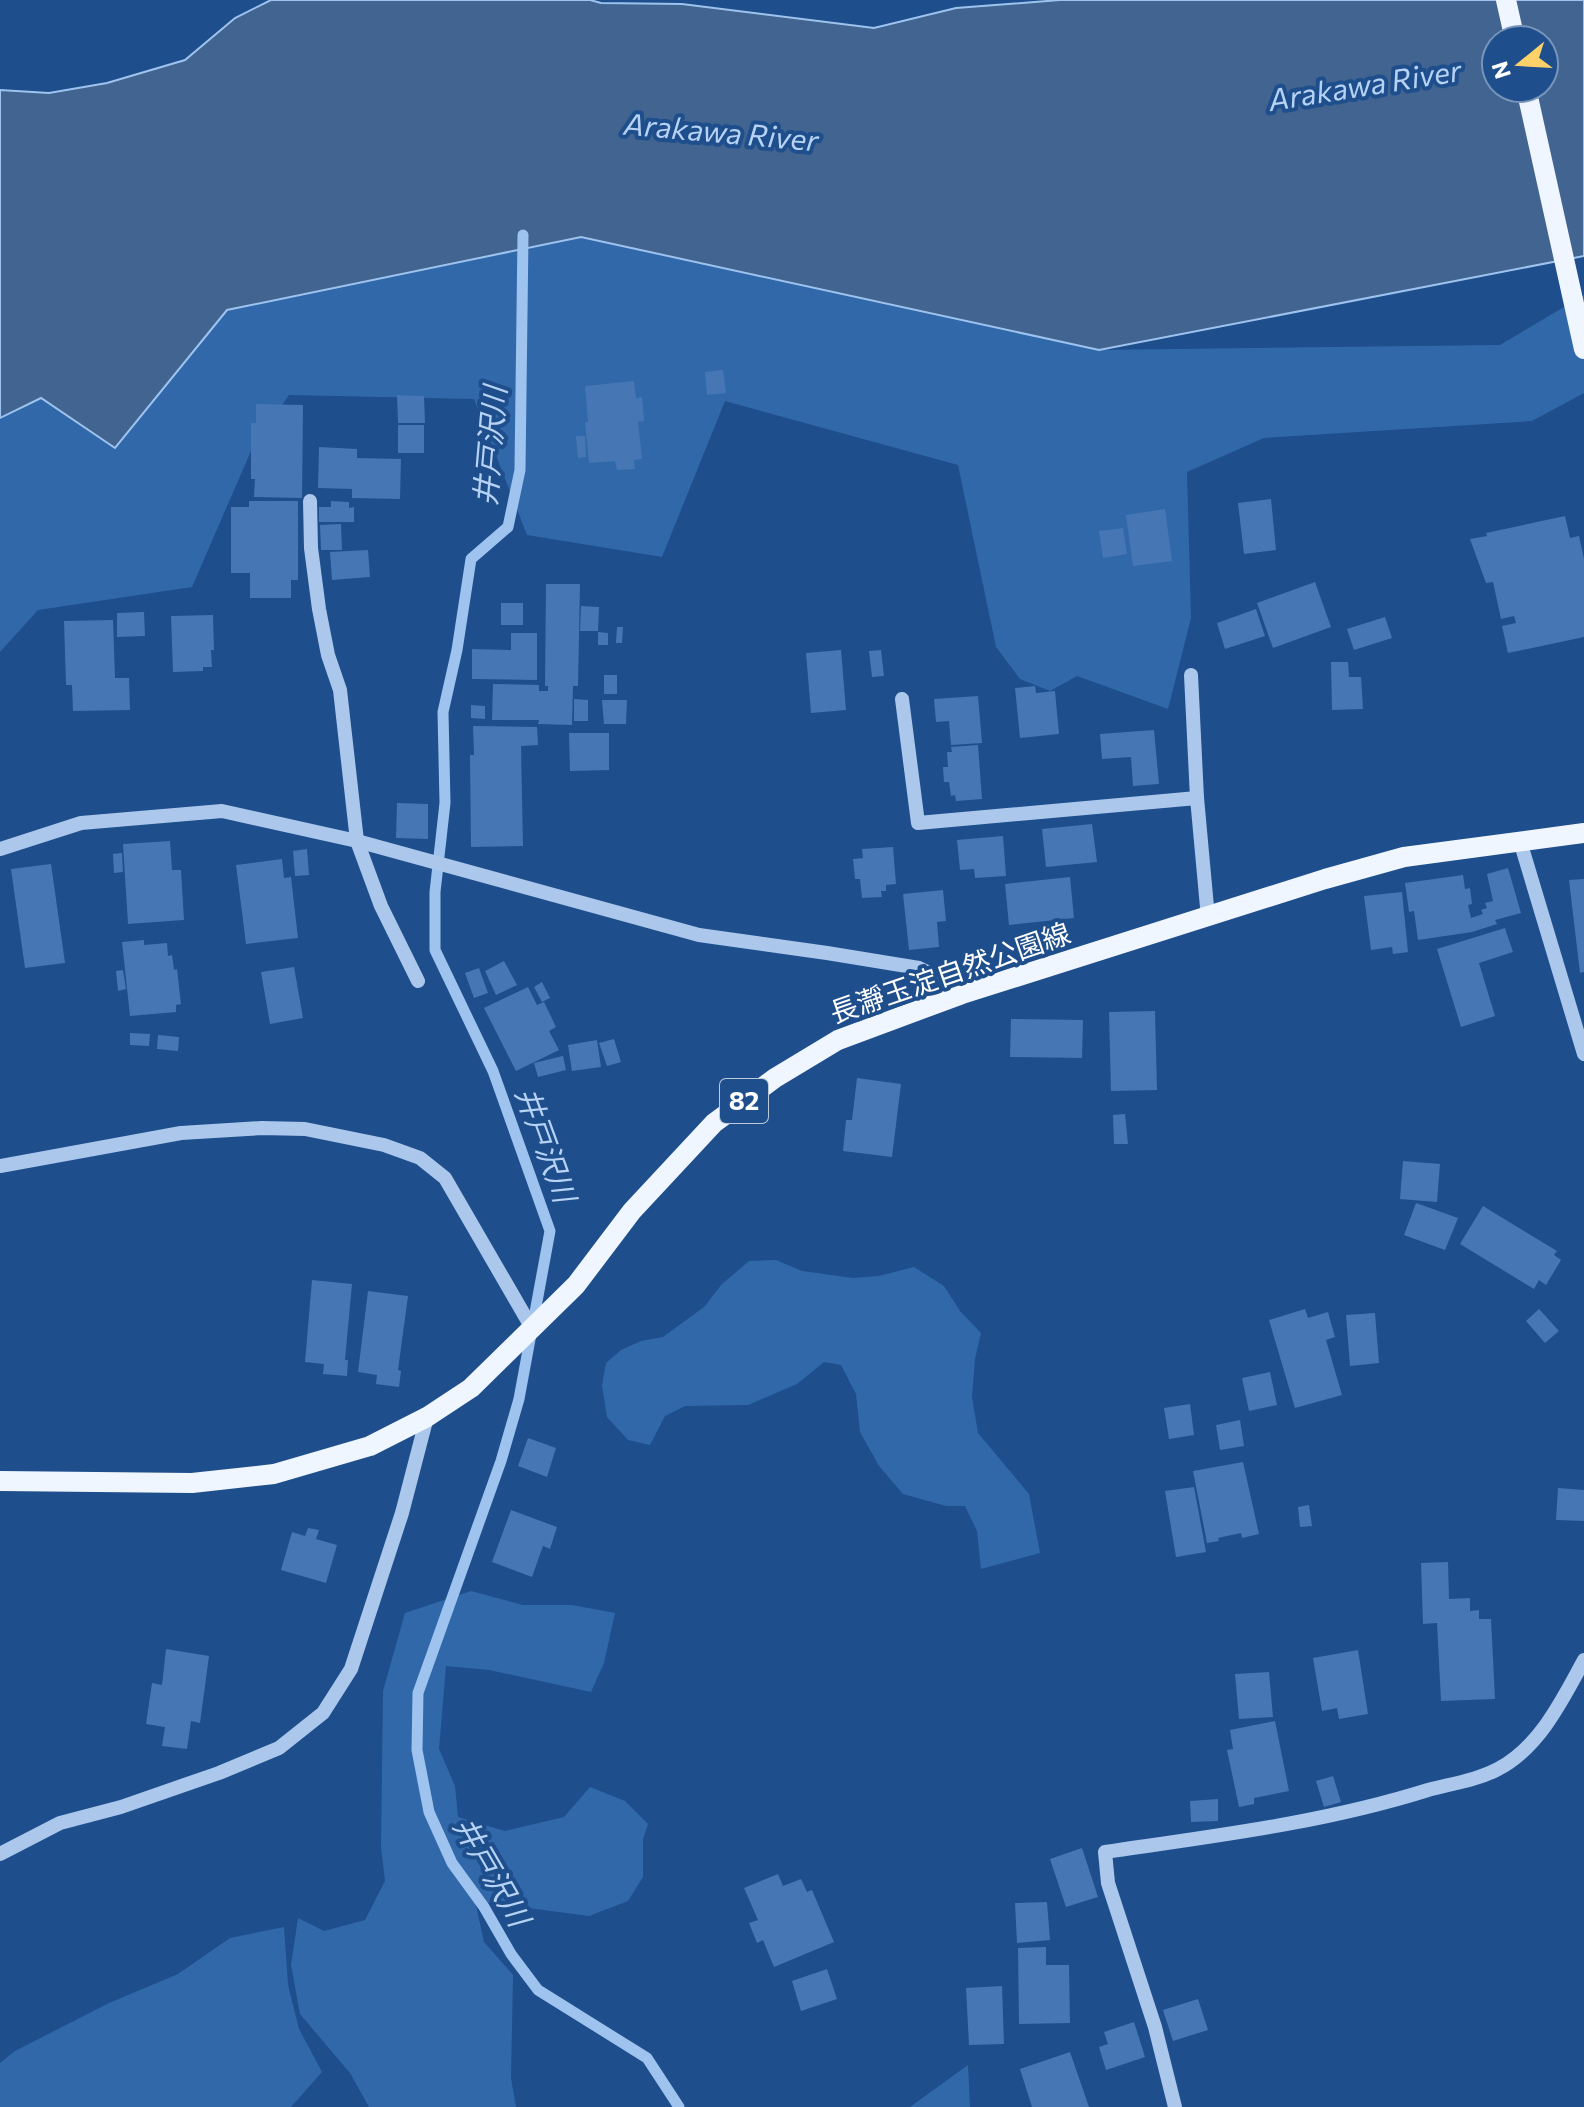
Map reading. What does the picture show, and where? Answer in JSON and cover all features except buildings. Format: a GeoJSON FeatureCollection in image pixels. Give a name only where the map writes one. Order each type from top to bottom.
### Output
{"type":"FeatureCollection","features":[{"type":"Feature","properties":{"kind":"main road"},"geometry":{"type":"LineString","coordinates":[[1506,0],[1511,24]]}},
{"type":"Feature","properties":{"kind":"main road"},"geometry":{"type":"LineString","coordinates":[[1530,104],[1584,349]]}},
{"type":"Feature","properties":{"kind":"main road","name":"長瀞玉淀自然公園線"},"geometry":{"type":"LineString","coordinates":[[0,1481],[192,1483],[274,1474],[370,1446],[427,1417],[471,1388],[576,1285],[632,1211],[714,1123],[775,1078],[838,1040],[962,994],[1404,857],[1584,833]]}},
{"type":"Feature","properties":{"kind":"street"},"geometry":{"type":"LineString","coordinates":[[310,501],[311,548],[319,609],[328,655],[340,690],[357,841],[381,906],[418,981]]}},
{"type":"Feature","properties":{"kind":"street"},"geometry":{"type":"LineString","coordinates":[[1191,675],[1197,798],[1208,918]]}},
{"type":"Feature","properties":{"kind":"street"},"geometry":{"type":"LineString","coordinates":[[902,699],[918,823],[1197,798]]}},
{"type":"Feature","properties":{"kind":"street"},"geometry":{"type":"LineString","coordinates":[[0,849],[81,823],[222,811],[357,841],[699,935],[919,968],[942,979],[962,994]]}},
{"type":"Feature","properties":{"kind":"street"},"geometry":{"type":"LineString","coordinates":[[1520,841],[1584,1054]]}},
{"type":"Feature","properties":{"kind":"street"},"geometry":{"type":"LineString","coordinates":[[0,1166],[181,1133],[262,1128],[305,1129],[384,1145],[420,1158],[445,1178],[533,1330]]}},
{"type":"Feature","properties":{"kind":"street"},"geometry":{"type":"LineString","coordinates":[[0,1854],[60,1823],[177,1788],[279,1748],[323,1713],[351,1669],[402,1513],[427,1417]]}},
{"type":"Feature","properties":{"kind":"street"},"geometry":{"type":"LineString","coordinates":[[1175,2107],[1151,2012],[1108,1883],[1105,1852],[1294,1825],[1392,1802],[1499,1769],[1533,1741],[1558,1708],[1584,1660]]}},
{"type":"Feature","properties":{"kind":"shaded area"},"geometry":{"type":"Polygon","coordinates":[[[581,237],[1099,350],[1500,345],[1584,295],[1584,393],[1532,421],[1264,438],[1187,472],[1191,618],[1168,709],[1077,676],[1050,691],[1020,679],[996,647],[958,465],[725,401],[662,557],[527,535],[474,399],[289,395],[251,451],[192,587],[38,610],[0,652],[0,418],[41,398],[115,448],[227,310],[581,237]]]}},
{"type":"Feature","properties":{"kind":"shaded area"},"geometry":{"type":"Polygon","coordinates":[[[776,1260],[802,1271],[853,1278],[879,1276],[914,1267],[944,1286],[960,1311],[981,1333],[972,1397],[978,1433],[1029,1494],[1040,1553],[981,1569],[977,1531],[965,1506],[946,1506],[903,1494],[879,1466],[860,1432],[856,1394],[841,1365],[824,1362],[797,1384],[748,1405],[685,1406],[665,1416],[650,1445],[628,1440],[607,1417],[602,1385],[606,1363],[621,1350],[641,1341],[663,1337],[704,1307],[722,1284],[749,1261],[776,1260]]]}},
{"type":"Feature","properties":{"kind":"shaded area"},"geometry":{"type":"Polygon","coordinates":[[[471,1591],[523,1605],[572,1605],[615,1613],[604,1663],[591,1692],[489,1670],[446,1666],[439,1749],[455,1786],[458,1817],[505,1831],[564,1817],[590,1787],[625,1801],[648,1824],[643,1839],[643,1877],[628,1901],[589,1916],[475,1901],[484,1942],[513,1975],[511,2078],[516,2107],[369,2107],[350,2073],[300,2014],[291,1965],[298,1918],[324,1931],[365,1920],[385,1881],[381,1847],[383,1691],[405,1613],[471,1591]]]}},
{"type":"Feature","properties":{"kind":"shaded area"},"geometry":{"type":"Polygon","coordinates":[[[284,1927],[288,1985],[299,2029],[322,2072],[291,2107],[0,2107],[0,2063],[15,2051],[109,2003],[178,1974],[230,1938],[284,1927]]]}},
{"type":"Feature","properties":{"kind":"shaded area"},"geometry":{"type":"Polygon","coordinates":[[[968,2065],[970,2107],[910,2107],[968,2065]]]}},
{"type":"Feature","properties":{"kind":"water","name":"Arakawa River"},"geometry":{"type":"Polygon","coordinates":[[[271,0],[590,0],[601,3],[682,4],[874,28],[956,8],[1060,0],[1584,0],[1584,256],[1099,350],[581,237],[227,310],[115,448],[41,398],[0,418],[0,90],[49,93],[107,83],[185,60],[235,18],[271,0]]]}},
{"type":"Feature","properties":{"kind":"waterway","name":"井戸沢川"},"geometry":{"type":"LineString","coordinates":[[523,235],[520,470],[508,527],[471,559],[457,650],[443,712],[445,803],[435,892],[435,950],[493,1071],[550,1231],[519,1399],[501,1461],[418,1693],[417,1750],[429,1812],[452,1863],[484,1907],[511,1954],[538,1990],[647,2058],[679,2107]]}}]}
